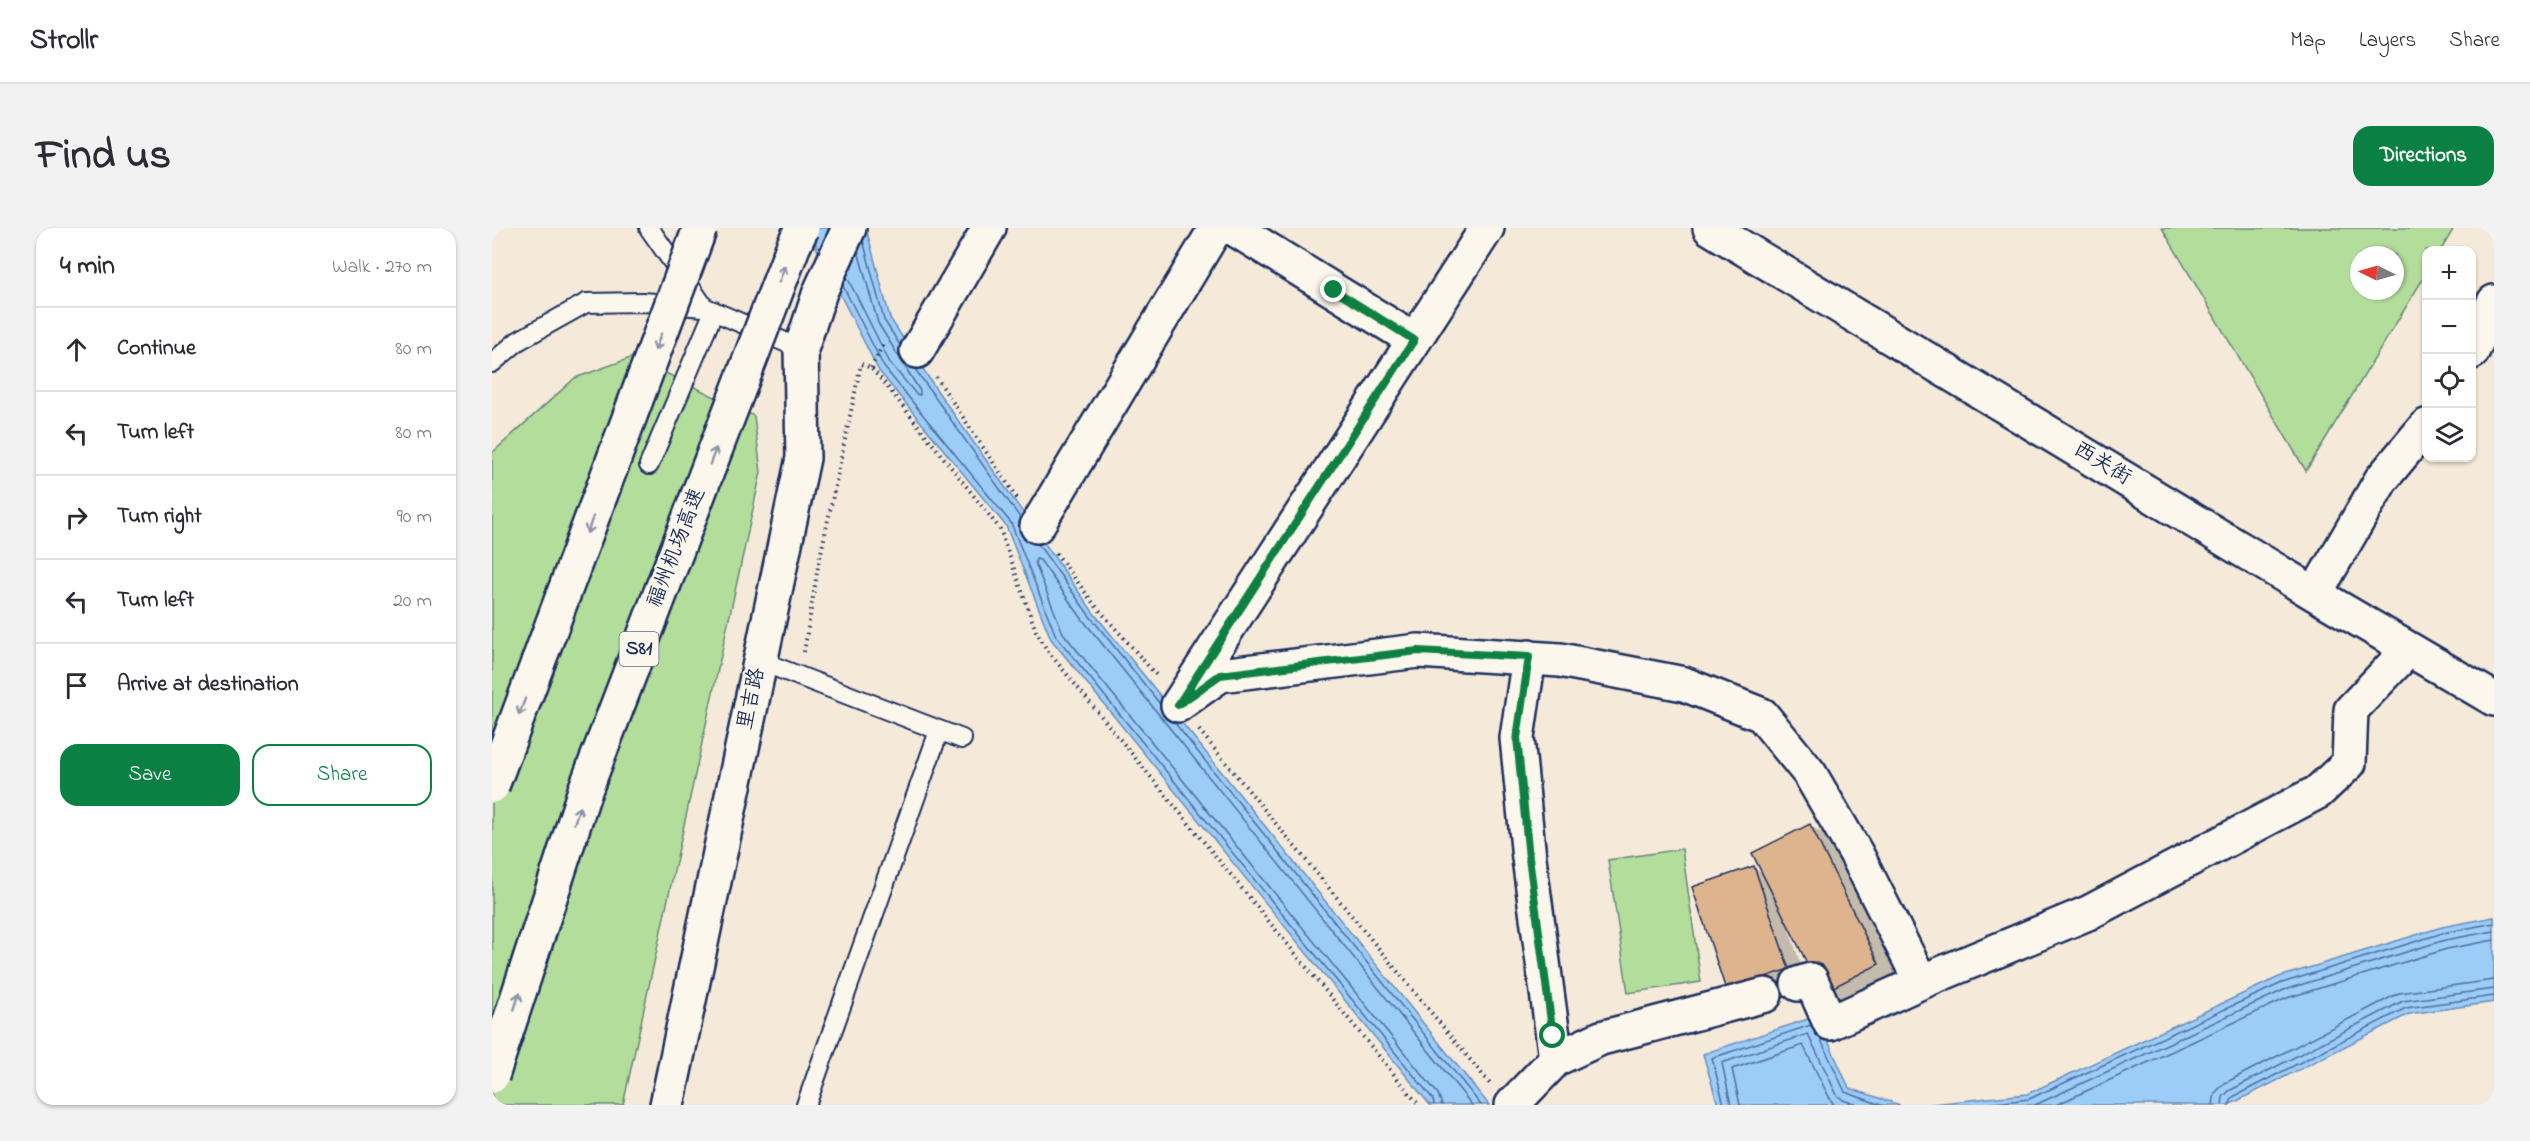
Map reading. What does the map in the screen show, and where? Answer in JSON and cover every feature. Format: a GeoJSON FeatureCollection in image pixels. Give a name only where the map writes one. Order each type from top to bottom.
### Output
{"type":"FeatureCollection","features":[{"type":"Feature","properties":{"kind":"main road"},"geometry":{"type":"LineString","coordinates":[[492,786],[700,228]]}},
{"type":"Feature","properties":{"kind":"main road","name":"福州机场高速"},"geometry":{"type":"LineString","coordinates":[[492,1076],[584,793],[802,228]]}},
{"type":"Feature","properties":{"kind":"main road","name":"里吉路"},"geometry":{"type":"LineString","coordinates":[[667,1105],[803,458],[801,349],[820,292],[849,228]]}},
{"type":"Feature","properties":{"kind":"main road"},"geometry":{"type":"LineString","coordinates":[[917,351],[988,228]]}},
{"type":"Feature","properties":{"kind":"main road"},"geometry":{"type":"LineString","coordinates":[[1037,526],[1216,228]]}},
{"type":"Feature","properties":{"kind":"main road"},"geometry":{"type":"LineString","coordinates":[[1233,228],[1414,340]]}},
{"type":"Feature","properties":{"kind":"main road"},"geometry":{"type":"LineString","coordinates":[[1487,228],[1178,705],[1220,675],[1418,651],[1560,660],[1684,684],[1762,716],[1810,774],[1857,855],[1921,982]]}},
{"type":"Feature","properties":{"kind":"main road","name":"西关街"},"geometry":{"type":"LineString","coordinates":[[1710,228],[2408,650],[2494,699]]}},
{"type":"Feature","properties":{"kind":"main road"},"geometry":{"type":"LineString","coordinates":[[2476,343],[2494,302]]}},
{"type":"Feature","properties":{"kind":"main road"},"geometry":{"type":"LineString","coordinates":[[2315,594],[2381,480],[2422,432]]}},
{"type":"Feature","properties":{"kind":"main road"},"geometry":{"type":"LineString","coordinates":[[1798,984],[1811,980],[1830,1023],[1921,982],[2088,913],[2318,792],[2349,764],[2351,710],[2408,650]]}},
{"type":"Feature","properties":{"kind":"main road"},"geometry":{"type":"LineString","coordinates":[[1529,657],[1517,738],[1529,858],[1556,1059]]}},
{"type":"Feature","properties":{"kind":"main road"},"geometry":{"type":"LineString","coordinates":[[1512,1105],[1556,1059],[1601,1038],[1765,995]]}},
{"type":"Feature","properties":{"kind":"lane"},"geometry":{"type":"LineString","coordinates":[[649,228],[709,309]]}},
{"type":"Feature","properties":{"kind":"lane"},"geometry":{"type":"LineString","coordinates":[[492,363],[518,341],[586,303],[643,302],[709,309],[801,349]]}},
{"type":"Feature","properties":{"kind":"lane"},"geometry":{"type":"LineString","coordinates":[[649,465],[709,309]]}},
{"type":"Feature","properties":{"kind":"lane"},"geometry":{"type":"LineString","coordinates":[[760,661],[962,739]]}},
{"type":"Feature","properties":{"kind":"lane"},"geometry":{"type":"LineString","coordinates":[[806,1105],[939,731]]}},
{"type":"Feature","properties":{"kind":"path"},"geometry":{"type":"LineString","coordinates":[[800,677],[818,567],[861,364],[871,368],[886,385],[1000,529],[1036,631],[1047,650],[1419,1105]]}},
{"type":"Feature","properties":{"kind":"green space"},"geometry":{"type":"Polygon","coordinates":[[[2162,228],[2454,228],[2443,246],[2422,246],[2422,281],[2306,471],[2162,228]]]}},
{"type":"Feature","properties":{"kind":"green space"},"geometry":{"type":"Polygon","coordinates":[[[633,357],[754,416],[761,472],[623,1105],[492,1105],[492,453],[575,378],[633,357]]]}},
{"type":"Feature","properties":{"kind":"green space"},"geometry":{"type":"Polygon","coordinates":[[[1682,849],[1701,982],[1628,993],[1608,860],[1682,849]]]}},
{"type":"Feature","properties":{"kind":"water"},"geometry":{"type":"Polygon","coordinates":[[[812,228],[866,228],[890,318],[936,389],[1093,612],[1489,1105],[1430,1105],[1051,639],[1006,526],[879,371],[817,249],[812,228]]]}},
{"type":"Feature","properties":{"kind":"water"},"geometry":{"type":"Polygon","coordinates":[[[2494,917],[2494,1002],[2409,1014],[2229,1105],[1922,1105],[2027,1094],[2279,977],[2442,927],[2494,917]]]}},
{"type":"Feature","properties":{"kind":"water"},"geometry":{"type":"Polygon","coordinates":[[[1817,1016],[1849,1088],[1900,1105],[1718,1105],[1703,1054],[1817,1016]]]}},
{"type":"Feature","properties":{"kind":"building"},"geometry":{"type":"Polygon","coordinates":[[[1810,824],[1879,964],[1822,993],[1752,853],[1810,824]]]}},
{"type":"Feature","properties":{"kind":"building"},"geometry":{"type":"Polygon","coordinates":[[[1754,866],[1789,969],[1726,990],[1692,887],[1754,866]]]}},
{"type":"Feature","properties":{"kind":"route"},"geometry":{"type":"LineString","coordinates":[[1334,290],[1414,340],[1178,705],[1220,675],[1418,651],[1529,657],[1517,738],[1529,858],[1553,1036]]}}]}
